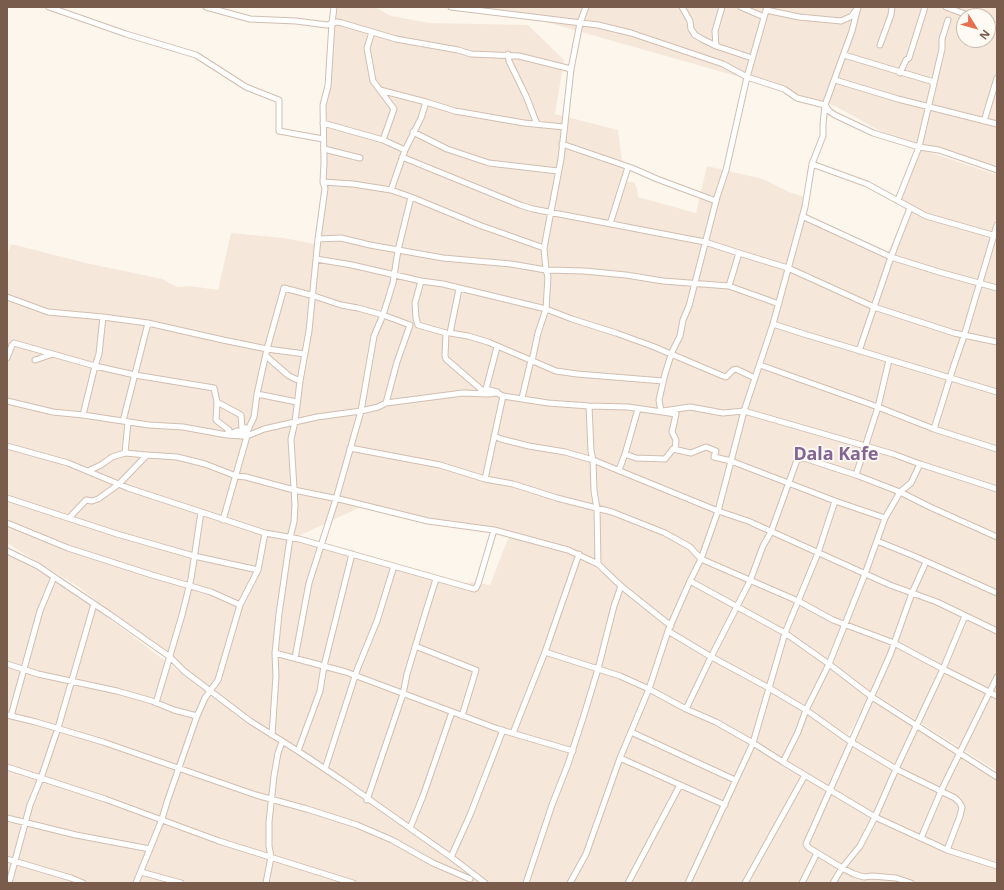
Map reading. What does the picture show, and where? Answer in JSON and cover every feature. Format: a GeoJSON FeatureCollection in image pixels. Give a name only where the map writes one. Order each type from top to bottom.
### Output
{"type":"FeatureCollection","features":[{"type":"Feature","properties":{"kind":"street"},"geometry":{"type":"LineString","coordinates":[[49,7],[126,34],[196,55],[246,87],[279,100],[279,131],[323,139]]}},
{"type":"Feature","properties":{"kind":"street"},"geometry":{"type":"LineString","coordinates":[[206,7],[250,19],[296,21],[327,25],[337,22],[396,39],[458,50],[471,54],[508,54],[571,68]]}},
{"type":"Feature","properties":{"kind":"street"},"geometry":{"type":"LineString","coordinates":[[272,735],[276,676],[275,653],[290,538],[294,522],[295,505],[291,439],[295,422],[313,296],[324,188],[323,105],[328,86],[334,7]]}},
{"type":"Feature","properties":{"kind":"street"},"geometry":{"type":"LineString","coordinates":[[451,7],[598,25],[631,33],[723,64],[747,77],[784,89],[798,98],[825,106],[835,115],[862,128],[919,147],[939,150],[997,170]]}},
{"type":"Feature","properties":{"kind":"street"},"geometry":{"type":"LineString","coordinates":[[522,398],[538,334],[546,309],[548,277],[544,248],[558,171],[571,68],[580,23],[586,7]]}},
{"type":"Feature","properties":{"kind":"street"},"geometry":{"type":"LineString","coordinates":[[682,7],[690,21],[691,29],[695,34],[716,46],[752,58]]}},
{"type":"Feature","properties":{"kind":"street"},"geometry":{"type":"LineString","coordinates":[[716,46],[715,31],[722,7]]}},
{"type":"Feature","properties":{"kind":"street"},"geometry":{"type":"LineString","coordinates":[[741,7],[764,17]]}},
{"type":"Feature","properties":{"kind":"street"},"geometry":{"type":"LineString","coordinates":[[660,411],[659,400],[663,381],[671,355],[680,336],[683,320],[689,306],[734,138],[747,77],[767,8],[799,16],[841,21],[852,16],[858,7]]}},
{"type":"Feature","properties":{"kind":"street"},"geometry":{"type":"LineString","coordinates":[[570,883],[586,854],[620,758],[649,689],[670,628],[701,558],[718,511],[744,411],[779,304],[802,216],[812,164],[823,136],[825,106],[844,55],[858,7]]}},
{"type":"Feature","properties":{"kind":"street"},"geometry":{"type":"LineString","coordinates":[[880,45],[891,15],[892,7]]}},
{"type":"Feature","properties":{"kind":"street"},"geometry":{"type":"LineString","coordinates":[[900,73],[906,60],[909,58],[925,7]]}},
{"type":"Feature","properties":{"kind":"street"},"geometry":{"type":"LineString","coordinates":[[946,7],[956,11]]}},
{"type":"Feature","properties":{"kind":"street"},"geometry":{"type":"LineString","coordinates":[[898,200],[919,147],[942,49],[942,39],[948,20]]}},
{"type":"Feature","properties":{"kind":"street"},"geometry":{"type":"LineString","coordinates":[[372,32],[367,48],[373,81],[394,109],[383,140]]}},
{"type":"Feature","properties":{"kind":"street"},"geometry":{"type":"LineString","coordinates":[[508,54],[508,61],[526,96],[537,124]]}},
{"type":"Feature","properties":{"kind":"street"},"geometry":{"type":"LineString","coordinates":[[844,55],[934,82]]}},
{"type":"Feature","properties":{"kind":"street"},"geometry":{"type":"LineString","coordinates":[[984,121],[997,78]]}},
{"type":"Feature","properties":{"kind":"street"},"geometry":{"type":"LineString","coordinates":[[835,80],[953,114],[997,124]]}},
{"type":"Feature","properties":{"kind":"street"},"geometry":{"type":"LineString","coordinates":[[380,90],[455,111],[564,127]]}},
{"type":"Feature","properties":{"kind":"street"},"geometry":{"type":"LineString","coordinates":[[391,190],[402,157],[421,118],[426,102]]}},
{"type":"Feature","properties":{"kind":"street"},"geometry":{"type":"LineString","coordinates":[[323,123],[383,140],[405,150]]}},
{"type":"Feature","properties":{"kind":"street"},"geometry":{"type":"LineString","coordinates":[[413,132],[447,149],[489,163],[558,171]]}},
{"type":"Feature","properties":{"kind":"street"},"geometry":{"type":"LineString","coordinates":[[562,144],[628,167],[716,201]]}},
{"type":"Feature","properties":{"kind":"street"},"geometry":{"type":"LineString","coordinates":[[324,149],[360,158]]}},
{"type":"Feature","properties":{"kind":"street"},"geometry":{"type":"LineString","coordinates":[[402,157],[520,205],[551,213],[705,242],[788,268],[874,307],[964,336],[997,342]]}},
{"type":"Feature","properties":{"kind":"street"},"geometry":{"type":"LineString","coordinates":[[812,164],[867,184],[910,208],[939,220],[995,236]]}},
{"type":"Feature","properties":{"kind":"street"},"geometry":{"type":"LineString","coordinates":[[610,224],[628,167]]}},
{"type":"Feature","properties":{"kind":"street"},"geometry":{"type":"LineString","coordinates":[[323,182],[353,184],[391,190],[479,226],[544,248]]}},
{"type":"Feature","properties":{"kind":"street"},"geometry":{"type":"LineString","coordinates":[[295,658],[309,583],[322,546],[361,411],[374,336],[383,315],[395,274],[398,250],[411,197]]}},
{"type":"Feature","properties":{"kind":"street"},"geometry":{"type":"LineString","coordinates":[[859,351],[891,257],[910,208]]}},
{"type":"Feature","properties":{"kind":"street"},"geometry":{"type":"LineString","coordinates":[[802,216],[891,257],[997,288]]}},
{"type":"Feature","properties":{"kind":"street"},"geometry":{"type":"LineString","coordinates":[[934,429],[995,236],[997,225]]}},
{"type":"Feature","properties":{"kind":"street"},"geometry":{"type":"LineString","coordinates":[[318,240],[341,238],[443,258],[511,264],[546,270],[584,271],[694,284],[729,286],[779,304]]}},
{"type":"Feature","properties":{"kind":"street"},"geometry":{"type":"LineString","coordinates":[[729,286],[739,253]]}},
{"type":"Feature","properties":{"kind":"street"},"geometry":{"type":"LineString","coordinates":[[316,259],[395,274],[421,281],[443,284],[546,309],[663,350],[671,355],[726,377],[736,369],[755,378]]}},
{"type":"Feature","properties":{"kind":"street"},"geometry":{"type":"LineString","coordinates":[[418,325],[415,303],[421,281]]}},
{"type":"Feature","properties":{"kind":"street"},"geometry":{"type":"LineString","coordinates":[[227,435],[237,431],[247,432],[254,417],[257,394],[267,349],[277,307],[284,288],[341,305],[383,315],[410,324],[397,362],[386,403]]}},
{"type":"Feature","properties":{"kind":"street"},"geometry":{"type":"LineString","coordinates":[[450,333],[459,288]]}},
{"type":"Feature","properties":{"kind":"street"},"geometry":{"type":"LineString","coordinates":[[7,297],[48,312],[148,323],[267,349],[305,354]]}},
{"type":"Feature","properties":{"kind":"street"},"geometry":{"type":"LineString","coordinates":[[83,415],[99,354],[103,317]]}},
{"type":"Feature","properties":{"kind":"street"},"geometry":{"type":"LineString","coordinates":[[125,453],[126,421],[135,375],[148,323]]}},
{"type":"Feature","properties":{"kind":"street"},"geometry":{"type":"LineString","coordinates":[[773,324],[997,392]]}},
{"type":"Feature","properties":{"kind":"street"},"geometry":{"type":"LineString","coordinates":[[418,325],[488,342],[556,371],[663,381]]}},
{"type":"Feature","properties":{"kind":"street"},"geometry":{"type":"LineString","coordinates":[[418,325],[446,333],[446,359],[483,391],[486,389],[503,396],[548,403],[638,409],[676,414],[672,432],[676,440],[675,449],[665,459],[636,458],[625,454]]}},
{"type":"Feature","properties":{"kind":"street"},"geometry":{"type":"LineString","coordinates":[[7,358],[14,343],[95,366],[135,375],[214,388],[217,402],[216,420],[229,430],[227,435]]}},
{"type":"Feature","properties":{"kind":"street"},"geometry":{"type":"LineString","coordinates":[[486,389],[497,347]]}},
{"type":"Feature","properties":{"kind":"street"},"geometry":{"type":"LineString","coordinates":[[35,360],[53,354]]}},
{"type":"Feature","properties":{"kind":"street"},"geometry":{"type":"LineString","coordinates":[[266,356],[289,376],[300,381]]}},
{"type":"Feature","properties":{"kind":"street"},"geometry":{"type":"LineString","coordinates":[[856,475],[878,407],[889,360]]}},
{"type":"Feature","properties":{"kind":"street"},"geometry":{"type":"LineString","coordinates":[[760,365],[878,407],[934,429],[997,449]]}},
{"type":"Feature","properties":{"kind":"street"},"geometry":{"type":"LineString","coordinates":[[7,401],[48,412],[83,415],[149,425],[183,427],[227,435],[247,436],[264,429],[295,422],[361,411],[378,407],[386,403],[463,393],[497,393]]}},
{"type":"Feature","properties":{"kind":"street"},"geometry":{"type":"LineString","coordinates":[[257,394],[297,402]]}},
{"type":"Feature","properties":{"kind":"street"},"geometry":{"type":"LineString","coordinates":[[485,478],[503,396]]}},
{"type":"Feature","properties":{"kind":"street"},"geometry":{"type":"LineString","coordinates":[[217,402],[241,415],[242,428],[250,427]]}},
{"type":"Feature","properties":{"kind":"street"},"geometry":{"type":"LineString","coordinates":[[589,406],[594,491],[597,508],[598,564]]}},
{"type":"Feature","properties":{"kind":"street"},"geometry":{"type":"LineString","coordinates":[[660,411],[690,407],[723,413],[744,411],[893,454],[997,489]]}},
{"type":"Feature","properties":{"kind":"street"},"geometry":{"type":"LineString","coordinates":[[620,470],[638,409]]}},
{"type":"Feature","properties":{"kind":"street"},"geometry":{"type":"LineString","coordinates":[[223,520],[247,436]]}},
{"type":"Feature","properties":{"kind":"street"},"geometry":{"type":"LineString","coordinates":[[494,436],[529,446],[565,452],[620,470],[718,511],[748,521],[865,574],[937,602],[997,631]]}},
{"type":"Feature","properties":{"kind":"street"},"geometry":{"type":"LineString","coordinates":[[7,446],[68,463],[119,484],[265,533],[352,554],[474,589],[476,588],[494,530]]}},
{"type":"Feature","properties":{"kind":"street"},"geometry":{"type":"LineString","coordinates":[[675,449],[691,453],[706,447],[716,451],[714,456],[885,518]]}},
{"type":"Feature","properties":{"kind":"street"},"geometry":{"type":"LineString","coordinates":[[350,448],[440,465],[612,512],[665,533],[690,547],[701,558],[798,602],[833,620],[894,643],[943,670],[997,696]]}},
{"type":"Feature","properties":{"kind":"street"},"geometry":{"type":"LineString","coordinates":[[88,471],[101,465],[112,457],[125,453],[177,457],[205,464],[236,476],[246,477],[294,490],[428,521],[494,530],[579,554],[598,564],[670,628],[711,657],[806,710],[851,742],[896,769],[955,798],[962,807],[947,850]]}},
{"type":"Feature","properties":{"kind":"street"},"geometry":{"type":"LineString","coordinates":[[69,518],[86,500],[92,501],[98,499],[119,484],[147,455]]}},
{"type":"Feature","properties":{"kind":"street"},"geometry":{"type":"LineString","coordinates":[[686,709],[750,581],[763,546],[771,532],[797,460],[801,458],[856,475],[900,492],[997,537]]}},
{"type":"Feature","properties":{"kind":"street"},"geometry":{"type":"LineString","coordinates":[[782,762],[798,732],[806,710],[829,664],[846,624],[885,518],[900,492],[911,483],[920,464]]}},
{"type":"Feature","properties":{"kind":"street"},"geometry":{"type":"LineString","coordinates":[[7,498],[117,534],[194,556],[258,570]]}},
{"type":"Feature","properties":{"kind":"street"},"geometry":{"type":"LineString","coordinates":[[688,883],[753,743],[785,633],[818,553],[835,501]]}},
{"type":"Feature","properties":{"kind":"street"},"geometry":{"type":"LineString","coordinates":[[156,703],[189,586],[201,512]]}},
{"type":"Feature","properties":{"kind":"street"},"geometry":{"type":"LineString","coordinates":[[7,523],[68,548],[211,592],[240,605]]}},
{"type":"Feature","properties":{"kind":"street"},"geometry":{"type":"LineString","coordinates":[[136,883],[162,819],[197,716],[205,698],[218,680],[240,605],[258,570],[265,533]]}},
{"type":"Feature","properties":{"kind":"street"},"geometry":{"type":"LineString","coordinates":[[877,541],[997,594]]}},
{"type":"Feature","properties":{"kind":"street"},"geometry":{"type":"LineString","coordinates":[[7,551],[38,566],[170,657],[184,671],[250,721],[325,769],[367,800],[451,857],[470,878]]}},
{"type":"Feature","properties":{"kind":"street"},"geometry":{"type":"LineString","coordinates":[[298,751],[320,691],[324,666],[352,554]]}},
{"type":"Feature","properties":{"kind":"street"},"geometry":{"type":"LineString","coordinates":[[514,734],[545,652],[579,554]]}},
{"type":"Feature","properties":{"kind":"street"},"geometry":{"type":"LineString","coordinates":[[911,883],[896,878],[872,876],[864,877],[842,868],[809,848],[806,844],[872,697],[912,593],[926,562]]}},
{"type":"Feature","properties":{"kind":"street"},"geometry":{"type":"LineString","coordinates":[[325,769],[355,676],[377,620],[394,566]]}},
{"type":"Feature","properties":{"kind":"street"},"geometry":{"type":"LineString","coordinates":[[54,577],[40,611],[9,716],[58,728],[103,742],[272,799],[357,825],[392,840],[433,863],[485,883]]}},
{"type":"Feature","properties":{"kind":"street"},"geometry":{"type":"LineString","coordinates":[[367,800],[403,694],[415,646],[436,579]]}},
{"type":"Feature","properties":{"kind":"street"},"geometry":{"type":"LineString","coordinates":[[690,581],[785,633],[872,697],[997,777]]}},
{"type":"Feature","properties":{"kind":"street"},"geometry":{"type":"LineString","coordinates":[[526,883],[552,806],[573,751],[621,586]]}},
{"type":"Feature","properties":{"kind":"street"},"geometry":{"type":"LineString","coordinates":[[9,883],[19,842],[30,806],[42,778],[58,728],[94,604]]}},
{"type":"Feature","properties":{"kind":"street"},"geometry":{"type":"LineString","coordinates":[[833,883],[842,868],[860,846],[875,817],[943,670],[965,616]]}},
{"type":"Feature","properties":{"kind":"street"},"geometry":{"type":"LineString","coordinates":[[415,646],[476,670],[462,716]]}},
{"type":"Feature","properties":{"kind":"street"},"geometry":{"type":"LineString","coordinates":[[545,652],[620,676],[649,689],[686,709],[716,722],[875,817],[947,850],[997,866]]}},
{"type":"Feature","properties":{"kind":"street"},"geometry":{"type":"LineString","coordinates":[[275,653],[355,676],[514,734],[573,751]]}},
{"type":"Feature","properties":{"kind":"street"},"geometry":{"type":"LineString","coordinates":[[7,664],[38,674],[95,686],[197,716]]}},
{"type":"Feature","properties":{"kind":"street"},"geometry":{"type":"LineString","coordinates":[[921,838],[941,791],[997,677]]}},
{"type":"Feature","properties":{"kind":"street"},"geometry":{"type":"LineString","coordinates":[[410,828],[423,796],[452,712]]}},
{"type":"Feature","properties":{"kind":"street"},"geometry":{"type":"LineString","coordinates":[[451,857],[470,815],[503,730]]}},
{"type":"Feature","properties":{"kind":"street"},"geometry":{"type":"LineString","coordinates":[[631,732],[735,780]]}},
{"type":"Feature","properties":{"kind":"street"},"geometry":{"type":"LineString","coordinates":[[266,883],[271,857],[269,846],[269,822],[278,753],[282,742]]}},
{"type":"Feature","properties":{"kind":"street"},"geometry":{"type":"LineString","coordinates":[[620,758],[725,805]]}},
{"type":"Feature","properties":{"kind":"street"},"geometry":{"type":"LineString","coordinates":[[7,767],[162,819],[219,841],[353,883]]}},
{"type":"Feature","properties":{"kind":"street"},"geometry":{"type":"LineString","coordinates":[[745,883],[805,776]]}},
{"type":"Feature","properties":{"kind":"street"},"geometry":{"type":"LineString","coordinates":[[628,883],[680,785]]}},
{"type":"Feature","properties":{"kind":"street"},"geometry":{"type":"LineString","coordinates":[[7,818],[76,835],[150,849]]}},
{"type":"Feature","properties":{"kind":"street"},"geometry":{"type":"LineString","coordinates":[[802,883],[817,853]]}},
{"type":"Feature","properties":{"kind":"street"},"geometry":{"type":"LineString","coordinates":[[7,859],[83,883]]}},
{"type":"Feature","properties":{"kind":"street"},"geometry":{"type":"LineString","coordinates":[[141,872],[181,883]]}},
{"type":"Feature","properties":{"kind":"shaded area"},"geometry":{"type":"Polygon","coordinates":[[[335,7],[375,7],[391,16],[430,23],[528,25],[564,60],[555,114],[618,130],[624,176],[628,182],[634,182],[637,188],[638,197],[696,213],[707,166],[763,179],[789,192],[807,198],[807,214],[886,257],[906,210],[899,198],[917,148],[997,175],[997,771],[873,693],[848,735],[764,683],[703,650],[669,628],[584,555],[564,546],[469,524],[361,507],[296,537],[289,538],[273,680],[270,731],[164,655],[79,587],[7,543],[7,255],[11,244],[86,263],[162,279],[177,287],[190,286],[218,290],[231,233],[284,238],[315,244],[324,179],[327,73],[335,7]]]}},
{"type":"Feature","properties":{"kind":"shaded area"},"geometry":{"type":"Polygon","coordinates":[[[454,7],[997,7],[997,171],[897,140],[835,106],[768,85],[539,20],[454,7]]]}},
{"type":"Feature","properties":{"kind":"shaded area"},"geometry":{"type":"Polygon","coordinates":[[[509,536],[575,553],[606,575],[659,618],[670,630],[721,665],[789,701],[849,738],[866,711],[872,697],[997,774],[997,883],[7,883],[7,548],[73,591],[202,689],[273,736],[272,712],[287,566],[294,540],[319,542],[456,585],[473,582],[490,585],[509,536]]]}},
{"type":"Feature","properties":{"kind":"district","name":"Dala Kafe"},"geometry":{"type":"Point","coordinates":[836,455]}}]}
